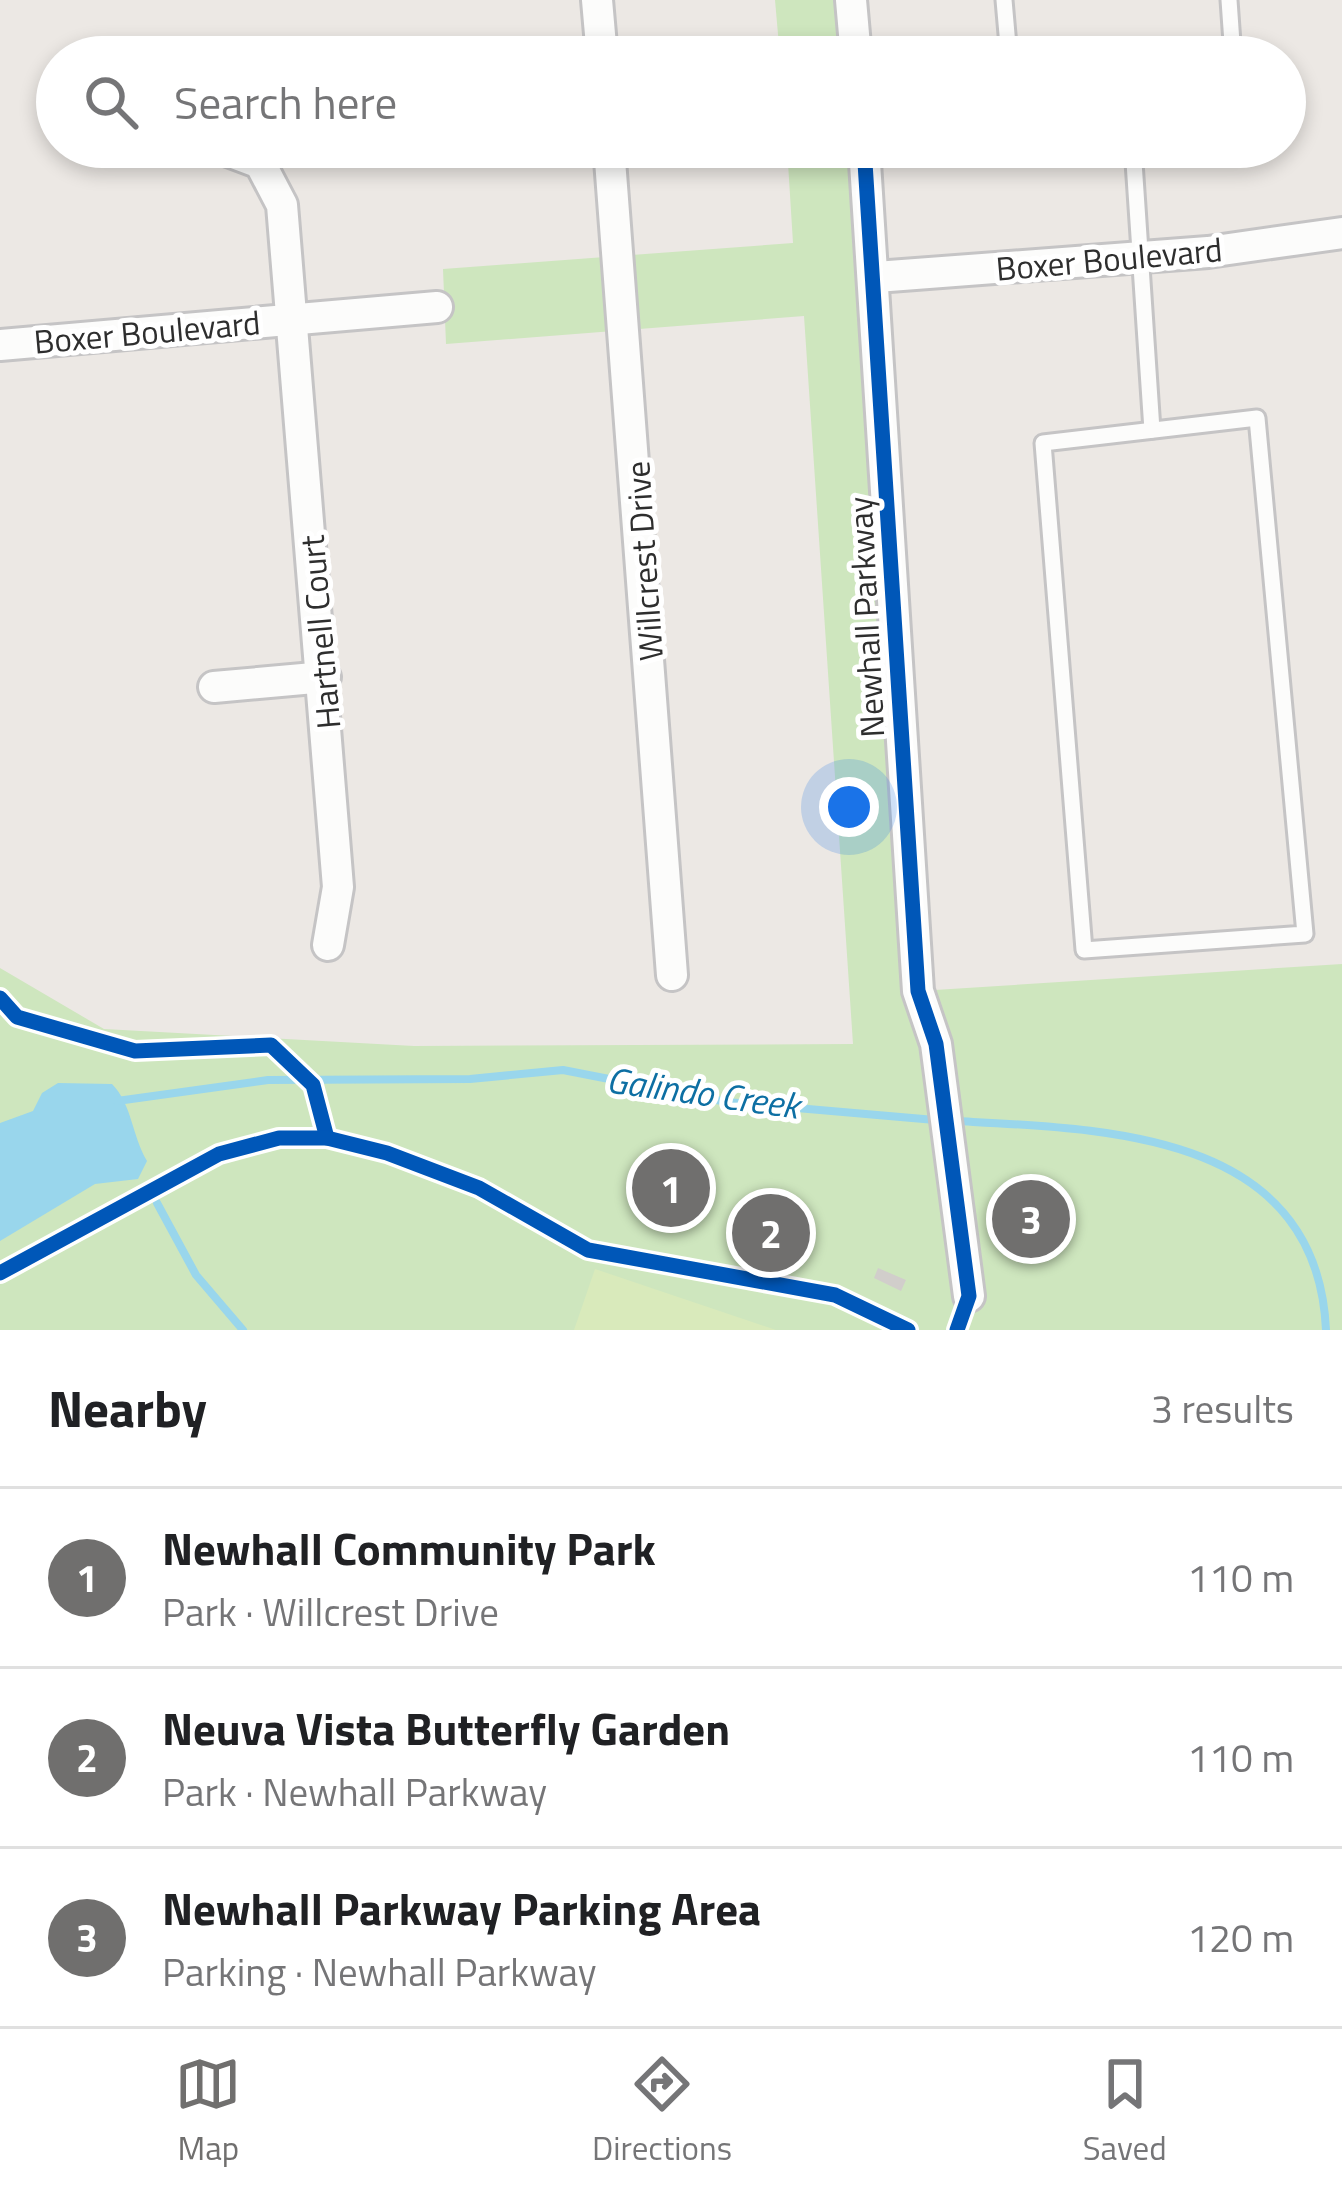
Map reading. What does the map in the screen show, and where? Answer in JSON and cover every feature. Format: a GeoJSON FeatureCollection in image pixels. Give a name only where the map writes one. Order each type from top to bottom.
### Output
{"type":"FeatureCollection","features":[{"type":"Feature","properties":{"kind":"street"},"geometry":{"type":"LineString","coordinates":[[597,0],[600,36]]}},
{"type":"Feature","properties":{"kind":"street"},"geometry":{"type":"LineString","coordinates":[[851,0],[854,36]]}},
{"type":"Feature","properties":{"kind":"street","name":"Hartnell Court"},"geometry":{"type":"LineString","coordinates":[[263,168],[282,205],[325,677],[338,887],[328,945]]}},
{"type":"Feature","properties":{"kind":"street","name":"Willcrest Drive"},"geometry":{"type":"LineString","coordinates":[[611,168],[672,975]]}},
{"type":"Feature","properties":{"kind":"street","name":"Newhall Parkway"},"geometry":{"type":"LineString","coordinates":[[866,168],[918,991],[940,1076],[969,1296]]}},
{"type":"Feature","properties":{"kind":"street","name":"Boxer Boulevard"},"geometry":{"type":"LineString","coordinates":[[876,277],[1140,258],[1342,233]]}},
{"type":"Feature","properties":{"kind":"street","name":"Boxer Boulevard"},"geometry":{"type":"LineString","coordinates":[[0,345],[436,307]]}},
{"type":"Feature","properties":{"kind":"street"},"geometry":{"type":"LineString","coordinates":[[214,687],[325,677]]}},
{"type":"Feature","properties":{"kind":"lane"},"geometry":{"type":"LineString","coordinates":[[1004,0],[1007,36]]}},
{"type":"Feature","properties":{"kind":"lane"},"geometry":{"type":"LineString","coordinates":[[1229,0],[1232,36]]}},
{"type":"Feature","properties":{"kind":"lane"},"geometry":{"type":"LineString","coordinates":[[1134,168],[1152,430]]}},
{"type":"Feature","properties":{"kind":"lane"},"geometry":{"type":"LineString","coordinates":[[1257,418],[1305,934],[1084,950],[1042,443],[1152,430],[1257,418]]}},
{"type":"Feature","properties":{"kind":"path"},"geometry":{"type":"LineString","coordinates":[[0,998],[17,1017],[135,1051],[272,1045],[313,1084],[327,1138]]}},
{"type":"Feature","properties":{"kind":"path"},"geometry":{"type":"LineString","coordinates":[[0,1273],[219,1154],[279,1138],[327,1138],[387,1153],[479,1188],[588,1250],[836,1295],[908,1330]]}},
{"type":"Feature","properties":{"kind":"green space"},"geometry":{"type":"Polygon","coordinates":[[[775,0],[851,0],[854,36],[778,36],[775,0]]]}},
{"type":"Feature","properties":{"kind":"green space"},"geometry":{"type":"Polygon","coordinates":[[[788,168],[865,168],[919,991],[1342,964],[1342,1330],[0,1330],[0,968],[104,1029],[414,1046],[853,1044],[804,316],[446,344],[443,269],[793,243],[788,168]]]}},
{"type":"Feature","properties":{"kind":"green space"},"geometry":{"type":"Polygon","coordinates":[[[595,1269],[776,1330],[574,1330],[595,1269]]]}},
{"type":"Feature","properties":{"kind":"water"},"geometry":{"type":"Polygon","coordinates":[[[58,1083],[112,1084],[124,1101],[147,1161],[138,1179],[95,1184],[0,1241],[0,1123],[33,1111],[42,1093],[58,1083]]]}},
{"type":"Feature","properties":{"kind":"building"},"geometry":{"type":"Polygon","coordinates":[[[878,1268],[906,1280],[901,1291],[874,1278],[878,1268]]]}},
{"type":"Feature","properties":{"kind":"waterway","name":"Galindo Creek"},"geometry":{"type":"LineString","coordinates":[[117,1101],[268,1080],[470,1079],[563,1070],[727,1102],[935,1120]]}},
{"type":"Feature","properties":{"kind":"waterway","name":"Galindo Creek"},"geometry":{"type":"LineString","coordinates":[[956,1121],[1137,1138],[1194,1154],[1245,1179],[1286,1215],[1314,1264],[1326,1330]]}},
{"type":"Feature","properties":{"kind":"waterway"},"geometry":{"type":"LineString","coordinates":[[157,1203],[196,1275],[243,1330]]}},
{"type":"Feature","properties":{"kind":"cycle path"},"geometry":{"type":"LineString","coordinates":[[865,168],[918,991],[936,1044],[969,1296],[957,1330]]}},
{"type":"Feature","properties":{"kind":"cycle path"},"geometry":{"type":"LineString","coordinates":[[0,998],[17,1017],[135,1051],[271,1045],[313,1085],[327,1138]]}},
{"type":"Feature","properties":{"kind":"cycle path"},"geometry":{"type":"LineString","coordinates":[[0,1273],[219,1154],[279,1138],[327,1138],[387,1153],[479,1188],[588,1250],[835,1295],[908,1330]]}},
{"type":"Feature","properties":{"kind":"place","name":"Newhall Community Park"},"geometry":{"type":"Point","coordinates":[671,1188]}},
{"type":"Feature","properties":{"kind":"place","name":"Newhall Parkway Parking Area"},"geometry":{"type":"Point","coordinates":[1031,1219]}},
{"type":"Feature","properties":{"kind":"place","name":"Neuva Vista Butterfly Garden"},"geometry":{"type":"Point","coordinates":[771,1233]}}]}
